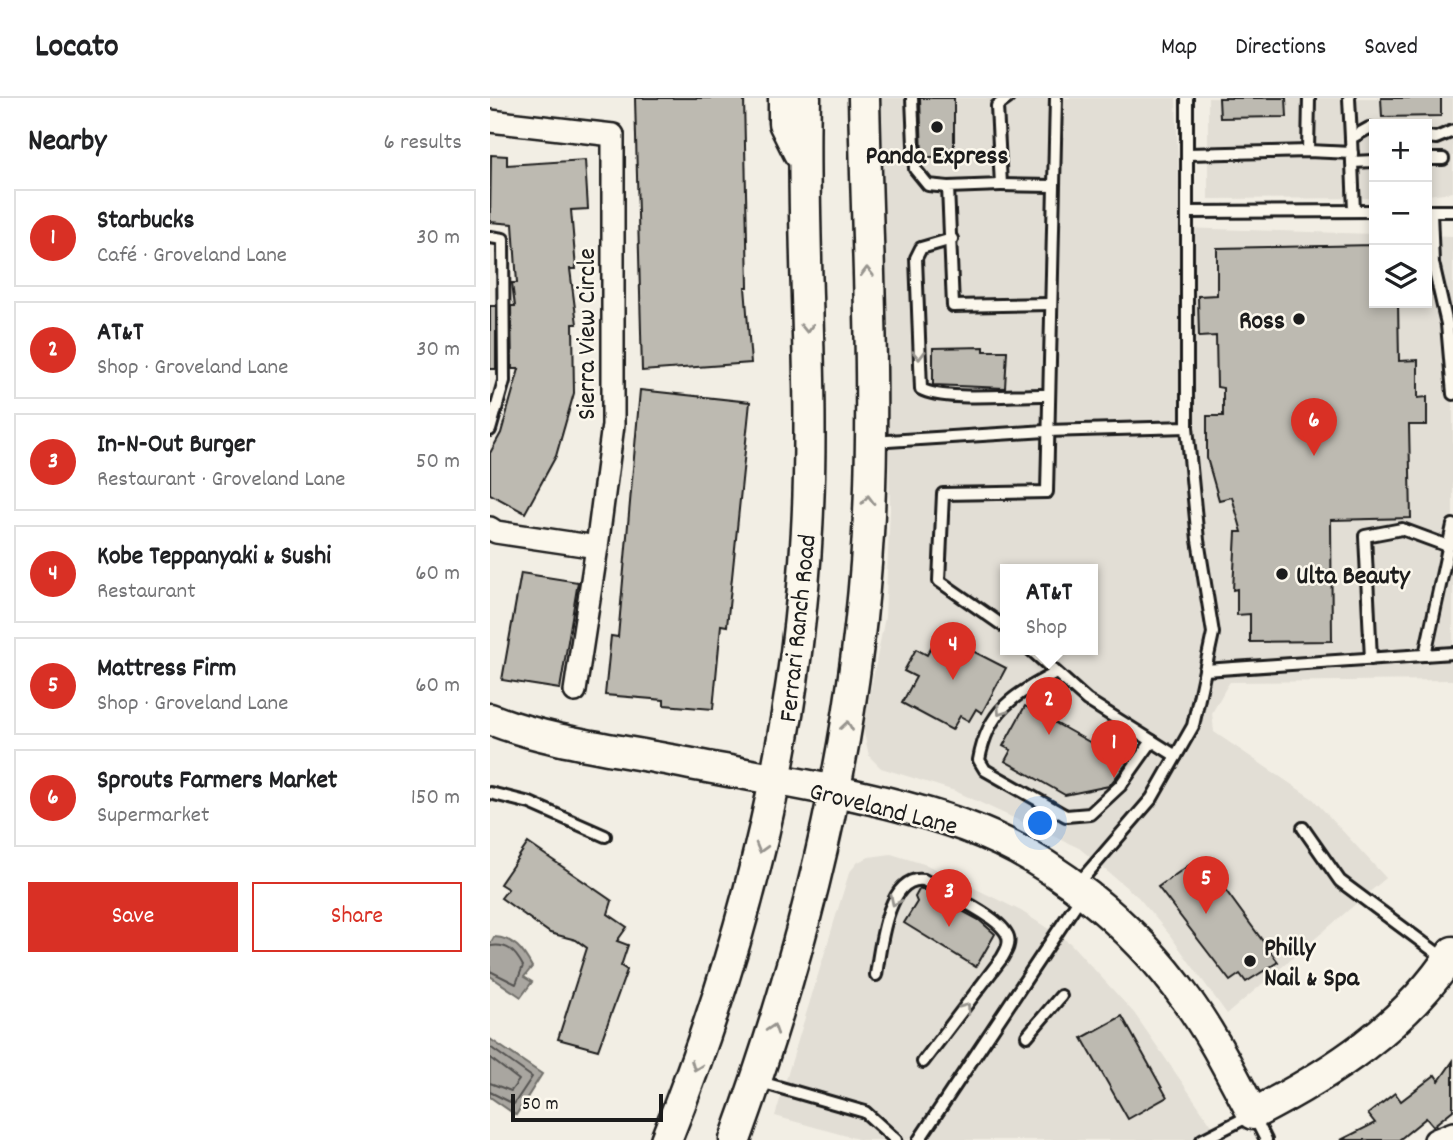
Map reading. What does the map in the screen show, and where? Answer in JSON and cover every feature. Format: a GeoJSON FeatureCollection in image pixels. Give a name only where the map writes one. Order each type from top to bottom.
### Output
{"type":"FeatureCollection","features":[{"type":"Feature","properties":{"kind":"main road"},"geometry":{"type":"LineString","coordinates":[[784,98],[784,123],[804,162]]}},
{"type":"Feature","properties":{"kind":"main road","name":"Ferrari Ranch Road"},"geometry":{"type":"LineString","coordinates":[[666,1140],[698,1062],[732,953],[776,782],[796,652],[807,529],[809,443],[805,98]]}},
{"type":"Feature","properties":{"kind":"main road"},"geometry":{"type":"LineString","coordinates":[[735,1140],[792,970],[835,793],[863,596],[869,442],[864,98]]}},
{"type":"Feature","properties":{"kind":"main road","name":"Groveland Lane"},"geometry":{"type":"LineString","coordinates":[[490,719],[548,736],[916,810],[968,827],[1009,846],[1079,890],[1157,963],[1186,998],[1260,1127]]}},
{"type":"Feature","properties":{"kind":"main road"},"geometry":{"type":"LineString","coordinates":[[1260,1127],[1297,1092],[1356,1053],[1449,964]]}},
{"type":"Feature","properties":{"kind":"street","name":"Sierra View Circle"},"geometry":{"type":"LineString","coordinates":[[490,121],[613,135],[613,425],[597,547]]}},
{"type":"Feature","properties":{"kind":"street"},"geometry":{"type":"LineString","coordinates":[[492,535],[597,547],[575,691]]}},
{"type":"Feature","properties":{"kind":"street"},"geometry":{"type":"LineString","coordinates":[[1435,1140],[1453,1133]]}},
{"type":"Feature","properties":{"kind":"lane"},"geometry":{"type":"LineString","coordinates":[[912,98],[916,173],[928,185],[1053,186]]}},
{"type":"Feature","properties":{"kind":"lane"},"geometry":{"type":"LineString","coordinates":[[1001,185],[997,106],[1008,98]]}},
{"type":"Feature","properties":{"kind":"lane"},"geometry":{"type":"LineString","coordinates":[[1000,624],[939,581],[943,494],[1047,492],[1046,431],[1056,98]]}},
{"type":"Feature","properties":{"kind":"lane"},"geometry":{"type":"LineString","coordinates":[[919,1140],[1079,890],[1152,798],[1193,726],[1213,633],[1198,540],[1187,427],[1187,98]]}},
{"type":"Feature","properties":{"kind":"lane"},"geometry":{"type":"LineString","coordinates":[[1308,151],[1309,98]]}},
{"type":"Feature","properties":{"kind":"lane"},"geometry":{"type":"LineString","coordinates":[[1349,98],[1354,211]]}},
{"type":"Feature","properties":{"kind":"lane"},"geometry":{"type":"LineString","coordinates":[[1351,138],[1369,128]]}},
{"type":"Feature","properties":{"kind":"lane"},"geometry":{"type":"LineString","coordinates":[[1432,137],[1453,131]]}},
{"type":"Feature","properties":{"kind":"lane"},"geometry":{"type":"LineString","coordinates":[[1187,155],[1308,151],[1369,160]]}},
{"type":"Feature","properties":{"kind":"lane"},"geometry":{"type":"LineString","coordinates":[[1432,159],[1443,159]]}},
{"type":"Feature","properties":{"kind":"lane"},"geometry":{"type":"LineString","coordinates":[[948,187],[953,306],[1050,304]]}},
{"type":"Feature","properties":{"kind":"lane"},"geometry":{"type":"LineString","coordinates":[[1187,212],[1369,211]]}},
{"type":"Feature","properties":{"kind":"lane"},"geometry":{"type":"LineString","coordinates":[[1432,211],[1453,211]]}},
{"type":"Feature","properties":{"kind":"lane"},"geometry":{"type":"LineString","coordinates":[[490,237],[503,239],[503,381],[490,430]]}},
{"type":"Feature","properties":{"kind":"lane"},"geometry":{"type":"LineString","coordinates":[[952,239],[921,248],[916,258],[922,389],[932,395],[952,397],[1047,395]]}},
{"type":"Feature","properties":{"kind":"lane"},"geometry":{"type":"LineString","coordinates":[[1432,245],[1447,324],[1453,394]]}},
{"type":"Feature","properties":{"kind":"lane"},"geometry":{"type":"LineString","coordinates":[[869,442],[1046,431],[1187,427]]}},
{"type":"Feature","properties":{"kind":"lane"},"geometry":{"type":"LineString","coordinates":[[1425,655],[1453,525]]}},
{"type":"Feature","properties":{"kind":"lane"},"geometry":{"type":"LineString","coordinates":[[1371,659],[1365,536],[1402,529],[1448,546]]}},
{"type":"Feature","properties":{"kind":"lane"},"geometry":{"type":"LineString","coordinates":[[1205,670],[1453,653]]}},
{"type":"Feature","properties":{"kind":"lane"},"geometry":{"type":"LineString","coordinates":[[1036,655],[1087,700],[1176,756]]}},
{"type":"Feature","properties":{"kind":"lane"},"geometry":{"type":"LineString","coordinates":[[1056,673],[1010,698],[982,745],[979,760],[985,770],[1066,816],[1090,814],[1120,786],[1152,741]]}},
{"type":"Feature","properties":{"kind":"lane"},"geometry":{"type":"LineString","coordinates":[[490,793],[530,803],[605,836]]}},
{"type":"Feature","properties":{"kind":"lane"},"geometry":{"type":"LineString","coordinates":[[1303,828],[1340,881],[1449,964]]}},
{"type":"Feature","properties":{"kind":"lane"},"geometry":{"type":"LineString","coordinates":[[876,975],[878,944],[888,916],[905,884],[914,879],[924,880],[998,922],[1007,934],[1008,948],[1002,958],[923,1062]]}},
{"type":"Feature","properties":{"kind":"lane"},"geometry":{"type":"LineString","coordinates":[[1027,1036],[1061,996]]}},
{"type":"Feature","properties":{"kind":"lane"},"geometry":{"type":"LineString","coordinates":[[757,1080],[865,1112],[896,1140]]}},
{"type":"Feature","properties":{"kind":"lane"},"geometry":{"type":"LineString","coordinates":[[1202,1140],[1260,1127]]}},
{"type":"Feature","properties":{"kind":"shaded area"},"geometry":{"type":"Polygon","coordinates":[[[880,98],[1176,98],[1180,228],[1369,234],[1369,308],[1432,308],[1432,235],[1453,236],[1453,680],[1230,682],[1227,686],[1212,713],[1214,732],[1313,799],[1386,878],[1227,1014],[1169,934],[1138,897],[1079,848],[955,791],[881,768],[869,756],[863,728],[885,617],[890,509],[880,98]]]}},
{"type":"Feature","properties":{"kind":"shaded area"},"geometry":{"type":"Polygon","coordinates":[[[1208,98],[1453,98],[1453,192],[1432,194],[1432,119],[1369,119],[1369,198],[1208,199],[1208,98]]]}},
{"type":"Feature","properties":{"kind":"shaded area"},"geometry":{"type":"Polygon","coordinates":[[[891,854],[927,865],[1021,911],[1070,943],[1134,1013],[1222,1140],[861,1140],[775,1116],[849,873],[858,862],[869,857],[891,854]]]}},
{"type":"Feature","properties":{"kind":"water"},"geometry":{"type":"Polygon","coordinates":[[[494,937],[517,946],[532,967],[524,977],[532,982],[521,997],[490,976],[490,944],[494,937]]]}},
{"type":"Feature","properties":{"kind":"water"},"geometry":{"type":"Polygon","coordinates":[[[490,1039],[542,1074],[516,1115],[490,1097],[490,1039]]]}},
{"type":"Feature","properties":{"kind":"building"},"geometry":{"type":"Polygon","coordinates":[[[635,98],[744,98],[748,287],[745,287],[751,363],[642,371],[635,98]]]}},
{"type":"Feature","properties":{"kind":"building","name":"Panda Express"},"geometry":{"type":"Polygon","coordinates":[[[920,98],[954,98],[954,157],[922,157],[920,98]]]}},
{"type":"Feature","properties":{"kind":"building"},"geometry":{"type":"Polygon","coordinates":[[[1219,98],[1286,98],[1287,117],[1220,118],[1219,98]]]}},
{"type":"Feature","properties":{"kind":"building"},"geometry":{"type":"Polygon","coordinates":[[[1381,98],[1441,98],[1441,116],[1382,117],[1381,98]]]}},
{"type":"Feature","properties":{"kind":"building"},"geometry":{"type":"Polygon","coordinates":[[[491,155],[507,156],[507,165],[585,160],[588,209],[571,210],[576,269],[570,269],[577,324],[573,324],[574,393],[556,456],[525,513],[490,494],[490,453],[501,433],[519,369],[512,369],[511,306],[515,306],[512,283],[517,283],[513,224],[490,222],[491,155]]]}},
{"type":"Feature","properties":{"kind":"building"},"geometry":{"type":"Polygon","coordinates":[[[1369,245],[1369,308],[1398,308],[1399,361],[1418,360],[1418,398],[1427,397],[1427,425],[1409,425],[1411,518],[1331,520],[1332,641],[1250,642],[1250,614],[1237,615],[1237,589],[1233,590],[1236,532],[1242,532],[1232,497],[1219,500],[1207,458],[1207,416],[1223,416],[1223,388],[1217,387],[1216,336],[1199,337],[1198,296],[1217,295],[1217,248],[1369,245]]]}},
{"type":"Feature","properties":{"kind":"building"},"geometry":{"type":"Polygon","coordinates":[[[490,306],[496,306],[496,369],[490,369],[490,306]]]}},
{"type":"Feature","properties":{"kind":"building"},"geometry":{"type":"Polygon","coordinates":[[[984,347],[984,351],[1007,351],[1005,388],[933,385],[933,348],[984,347]]]}},
{"type":"Feature","properties":{"kind":"building"},"geometry":{"type":"Polygon","coordinates":[[[640,390],[750,402],[727,626],[721,625],[713,709],[664,705],[664,700],[605,695],[611,636],[618,637],[640,390]]]}},
{"type":"Feature","properties":{"kind":"building"},"geometry":{"type":"Polygon","coordinates":[[[521,573],[578,582],[560,689],[502,680],[521,573]]]}},
{"type":"Feature","properties":{"kind":"building"},"geometry":{"type":"Polygon","coordinates":[[[935,640],[963,656],[967,648],[1006,668],[982,713],[976,709],[969,721],[960,716],[952,730],[902,703],[916,677],[904,671],[916,649],[927,655],[935,640]]]}},
{"type":"Feature","properties":{"kind":"building"},"geometry":{"type":"Polygon","coordinates":[[[1025,706],[1127,763],[1109,786],[1065,795],[1005,761],[1011,750],[1003,746],[1025,706]]]}},
{"type":"Feature","properties":{"kind":"building"},"geometry":{"type":"Polygon","coordinates":[[[528,843],[612,901],[608,914],[627,927],[617,941],[628,945],[621,966],[627,970],[598,1050],[558,1039],[587,948],[576,940],[550,933],[501,898],[508,889],[500,884],[528,843]]]}},
{"type":"Feature","properties":{"kind":"building"},"geometry":{"type":"Polygon","coordinates":[[[1192,863],[1215,893],[1224,888],[1278,962],[1246,982],[1240,974],[1230,981],[1158,887],[1192,863]]]}},
{"type":"Feature","properties":{"kind":"building"},"geometry":{"type":"Polygon","coordinates":[[[920,888],[979,920],[995,934],[976,967],[904,923],[917,902],[915,897],[920,888]]]}},
{"type":"Feature","properties":{"kind":"building"},"geometry":{"type":"Polygon","coordinates":[[[1122,1016],[1167,1097],[1128,1119],[1082,1038],[1122,1016]]]}},
{"type":"Feature","properties":{"kind":"building"},"geometry":{"type":"Polygon","coordinates":[[[1453,1061],[1453,1110],[1433,1126],[1426,1118],[1399,1140],[1341,1140],[1375,1123],[1368,1114],[1395,1093],[1401,1101],[1435,1075],[1439,1081],[1453,1061]]]}},
{"type":"Feature","properties":{"kind":"place","name":"Panda Express"},"geometry":{"type":"Point","coordinates":[937,127]}},
{"type":"Feature","properties":{"kind":"place","name":"Ross"},"geometry":{"type":"Point","coordinates":[1299,319]}},
{"type":"Feature","properties":{"kind":"place","name":"Sprouts Farmers Market"},"geometry":{"type":"Point","coordinates":[1314,456]}},
{"type":"Feature","properties":{"kind":"place","name":"Ulta Beauty"},"geometry":{"type":"Point","coordinates":[1282,574]}},
{"type":"Feature","properties":{"kind":"place","name":"Kobe Teppanyaki & Sushi"},"geometry":{"type":"Point","coordinates":[953,680]}},
{"type":"Feature","properties":{"kind":"place","name":"AT&T"},"geometry":{"type":"Point","coordinates":[1049,735]}},
{"type":"Feature","properties":{"kind":"place","name":"Starbucks"},"geometry":{"type":"Point","coordinates":[1114,778]}},
{"type":"Feature","properties":{"kind":"place","name":"Mattress Firm"},"geometry":{"type":"Point","coordinates":[1206,914]}},
{"type":"Feature","properties":{"kind":"place","name":"In-N-Out Burger"},"geometry":{"type":"Point","coordinates":[949,927]}},
{"type":"Feature","properties":{"kind":"place","name":"Philly Nail & Spa"},"geometry":{"type":"Point","coordinates":[1250,961]}}]}
